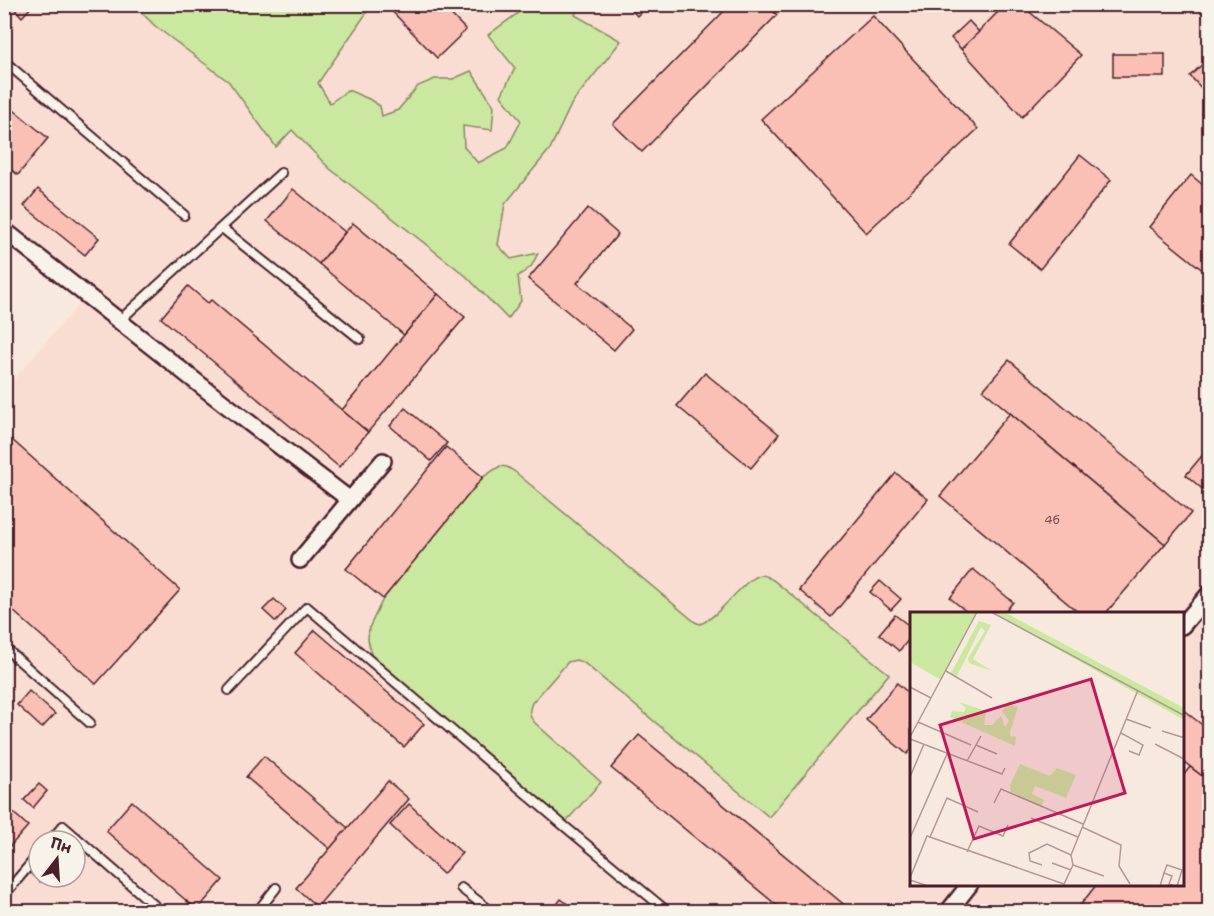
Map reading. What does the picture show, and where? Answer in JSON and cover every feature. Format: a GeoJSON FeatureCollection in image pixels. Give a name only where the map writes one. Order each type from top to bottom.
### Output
{"type":"FeatureCollection","features":[{"type":"Feature","properties":{"kind":"street"},"geometry":{"type":"LineString","coordinates":[[4,230],[350,500]]}},
{"type":"Feature","properties":{"kind":"street"},"geometry":{"type":"LineString","coordinates":[[300,560],[383,461]]}},
{"type":"Feature","properties":{"kind":"street"},"geometry":{"type":"LineString","coordinates":[[1184,624],[1209,593]]}},
{"type":"Feature","properties":{"kind":"street"},"geometry":{"type":"LineString","coordinates":[[948,912],[969,886]]}},
{"type":"Feature","properties":{"kind":"lane"},"geometry":{"type":"LineString","coordinates":[[4,61],[184,215]]}},
{"type":"Feature","properties":{"kind":"lane"},"geometry":{"type":"LineString","coordinates":[[120,320],[281,173]]}},
{"type":"Feature","properties":{"kind":"lane"},"geometry":{"type":"LineString","coordinates":[[222,228],[360,339]]}},
{"type":"Feature","properties":{"kind":"lane"},"geometry":{"type":"LineString","coordinates":[[229,690],[307,607],[668,912]]}},
{"type":"Feature","properties":{"kind":"lane"},"geometry":{"type":"LineString","coordinates":[[4,647],[90,723]]}},
{"type":"Feature","properties":{"kind":"lane"},"geometry":{"type":"LineString","coordinates":[[87,847],[162,912]]}},
{"type":"Feature","properties":{"kind":"lane"},"geometry":{"type":"LineString","coordinates":[[4,895],[27,868]]}},
{"type":"Feature","properties":{"kind":"lane"},"geometry":{"type":"LineString","coordinates":[[257,912],[276,888]]}},
{"type":"Feature","properties":{"kind":"lane"},"geometry":{"type":"LineString","coordinates":[[460,888],[492,912]]}},
{"type":"Feature","properties":{"kind":"shaded area"},"geometry":{"type":"Polygon","coordinates":[[[5,5],[1209,5],[1209,911],[5,912],[5,389],[87,295],[5,230],[5,5]]]}},
{"type":"Feature","properties":{"kind":"green space"},"geometry":{"type":"Polygon","coordinates":[[[134,5],[372,5],[318,83],[330,103],[348,90],[380,106],[382,116],[398,110],[418,86],[435,79],[453,79],[471,71],[494,106],[492,130],[463,126],[464,147],[478,163],[507,148],[521,121],[501,96],[515,68],[488,35],[529,5],[579,5],[575,15],[621,41],[572,103],[550,149],[505,204],[498,245],[511,259],[538,253],[531,267],[518,276],[521,301],[508,319],[466,276],[329,168],[292,130],[276,147],[229,82],[155,26],[134,5]]]}},
{"type":"Feature","properties":{"kind":"green space"},"geometry":{"type":"Polygon","coordinates":[[[500,466],[514,471],[695,622],[700,624],[708,620],[754,577],[764,576],[773,580],[889,674],[769,817],[584,663],[576,660],[568,662],[532,703],[530,711],[530,716],[535,723],[601,782],[563,825],[373,664],[368,639],[369,628],[383,599],[483,477],[500,466]]]}},
{"type":"Feature","properties":{"kind":"building"},"geometry":{"type":"Polygon","coordinates":[[[10,4],[34,4],[22,17],[10,4]]]}},
{"type":"Feature","properties":{"kind":"building"},"geometry":{"type":"Polygon","coordinates":[[[385,4],[441,4],[466,30],[437,58],[385,4]]]}},
{"type":"Feature","properties":{"kind":"building"},"geometry":{"type":"Polygon","coordinates":[[[626,4],[649,4],[637,16],[626,4]]]}},
{"type":"Feature","properties":{"kind":"building"},"geometry":{"type":"Polygon","coordinates":[[[731,4],[766,4],[777,15],[642,152],[613,124],[731,4]]]}},
{"type":"Feature","properties":{"kind":"building"},"geometry":{"type":"Polygon","coordinates":[[[1006,4],[1020,4],[1081,55],[1022,117],[961,49],[1006,4]]]}},
{"type":"Feature","properties":{"kind":"building"},"geometry":{"type":"Polygon","coordinates":[[[873,16],[978,129],[866,233],[761,119],[873,16]]]}},
{"type":"Feature","properties":{"kind":"building"},"geometry":{"type":"Polygon","coordinates":[[[969,21],[979,32],[961,49],[951,38],[969,21]]]}},
{"type":"Feature","properties":{"kind":"building"},"geometry":{"type":"Polygon","coordinates":[[[1113,54],[1165,54],[1165,77],[1113,77],[1113,54]]]}},
{"type":"Feature","properties":{"kind":"building"},"geometry":{"type":"Polygon","coordinates":[[[1210,57],[1210,97],[1190,76],[1210,57]]]}},
{"type":"Feature","properties":{"kind":"building"},"geometry":{"type":"Polygon","coordinates":[[[4,102],[48,138],[18,175],[4,164],[4,102]]]}},
{"type":"Feature","properties":{"kind":"building"},"geometry":{"type":"Polygon","coordinates":[[[1080,155],[1111,180],[1040,269],[1009,244],[1080,155]]]}},
{"type":"Feature","properties":{"kind":"building"},"geometry":{"type":"Polygon","coordinates":[[[1191,175],[1210,191],[1210,276],[1149,227],[1191,175]]]}},
{"type":"Feature","properties":{"kind":"building"},"geometry":{"type":"Polygon","coordinates":[[[38,189],[99,238],[85,255],[24,206],[38,189]]]}},
{"type":"Feature","properties":{"kind":"building"},"geometry":{"type":"Polygon","coordinates":[[[293,189],[345,232],[319,264],[267,221],[293,189]]]}},
{"type":"Feature","properties":{"kind":"building"},"geometry":{"type":"Polygon","coordinates":[[[588,208],[618,234],[577,283],[632,329],[614,350],[528,279],[588,208]]]}},
{"type":"Feature","properties":{"kind":"building"},"geometry":{"type":"Polygon","coordinates":[[[353,223],[438,294],[404,335],[319,264],[353,223]]]}},
{"type":"Feature","properties":{"kind":"building"},"geometry":{"type":"Polygon","coordinates":[[[188,286],[208,303],[211,300],[368,432],[339,467],[161,318],[188,286]]]}},
{"type":"Feature","properties":{"kind":"building"},"geometry":{"type":"Polygon","coordinates":[[[438,294],[465,317],[368,432],[342,410],[438,294]]]}},
{"type":"Feature","properties":{"kind":"building"},"geometry":{"type":"Polygon","coordinates":[[[1009,360],[1191,513],[1165,544],[983,390],[1009,360]]]}},
{"type":"Feature","properties":{"kind":"building"},"geometry":{"type":"Polygon","coordinates":[[[705,373],[779,434],[751,468],[677,406],[705,373]]]}},
{"type":"Feature","properties":{"kind":"building"},"geometry":{"type":"Polygon","coordinates":[[[405,408],[447,443],[431,461],[390,426],[405,408]]]}},
{"type":"Feature","properties":{"kind":"building"},"geometry":{"type":"Polygon","coordinates":[[[1010,413],[1165,544],[1107,612],[1078,612],[940,496],[1010,413]]]}},
{"type":"Feature","properties":{"kind":"building"},"geometry":{"type":"Polygon","coordinates":[[[10,438],[180,590],[96,684],[4,603],[4,445],[10,438]]]}},
{"type":"Feature","properties":{"kind":"building"},"geometry":{"type":"Polygon","coordinates":[[[1210,446],[1210,490],[1207,493],[1186,475],[1210,446]]]}},
{"type":"Feature","properties":{"kind":"building"},"geometry":{"type":"Polygon","coordinates":[[[446,447],[483,477],[383,599],[346,569],[446,447]]]}},
{"type":"Feature","properties":{"kind":"building"},"geometry":{"type":"Polygon","coordinates":[[[896,473],[928,499],[831,617],[799,590],[896,473]]]}},
{"type":"Feature","properties":{"kind":"building"},"geometry":{"type":"Polygon","coordinates":[[[973,569],[1013,602],[1005,612],[967,612],[950,598],[973,569]]]}},
{"type":"Feature","properties":{"kind":"building"},"geometry":{"type":"Polygon","coordinates":[[[880,581],[901,599],[891,610],[870,592],[880,581]]]}},
{"type":"Feature","properties":{"kind":"building"},"geometry":{"type":"Polygon","coordinates":[[[274,599],[286,610],[276,622],[263,610],[274,599]]]}},
{"type":"Feature","properties":{"kind":"building"},"geometry":{"type":"Polygon","coordinates":[[[895,615],[910,626],[910,638],[899,651],[879,634],[895,615]]]}},
{"type":"Feature","properties":{"kind":"building"},"geometry":{"type":"Polygon","coordinates":[[[315,630],[424,724],[404,747],[295,653],[315,630]]]}},
{"type":"Feature","properties":{"kind":"building"},"geometry":{"type":"Polygon","coordinates":[[[897,683],[910,694],[910,751],[907,754],[866,720],[897,683]]]}},
{"type":"Feature","properties":{"kind":"building"},"geometry":{"type":"Polygon","coordinates":[[[29,691],[55,714],[42,728],[17,705],[29,691]]]}},
{"type":"Feature","properties":{"kind":"building"},"geometry":{"type":"Polygon","coordinates":[[[1184,711],[1210,731],[1210,782],[1184,762],[1184,711]]]}},
{"type":"Feature","properties":{"kind":"building"},"geometry":{"type":"Polygon","coordinates":[[[639,735],[853,912],[785,912],[611,768],[639,735]]]}},
{"type":"Feature","properties":{"kind":"building"},"geometry":{"type":"Polygon","coordinates":[[[264,756],[348,828],[330,849],[246,777],[264,756]]]}},
{"type":"Feature","properties":{"kind":"building"},"geometry":{"type":"Polygon","coordinates":[[[1190,767],[1210,782],[1210,912],[1083,912],[1078,908],[1095,886],[1184,886],[1184,774],[1190,767]]]}},
{"type":"Feature","properties":{"kind":"building"},"geometry":{"type":"Polygon","coordinates":[[[388,781],[409,799],[317,907],[296,888],[388,781]]]}},
{"type":"Feature","properties":{"kind":"building"},"geometry":{"type":"Polygon","coordinates":[[[39,784],[47,791],[33,808],[24,800],[39,784]]]}},
{"type":"Feature","properties":{"kind":"building"},"geometry":{"type":"Polygon","coordinates":[[[132,801],[223,880],[197,910],[106,831],[132,801]]]}},
{"type":"Feature","properties":{"kind":"building"},"geometry":{"type":"Polygon","coordinates":[[[409,804],[462,853],[443,874],[390,825],[409,804]]]}},
{"type":"Feature","properties":{"kind":"building"},"geometry":{"type":"Polygon","coordinates":[[[7,807],[28,826],[4,853],[4,810],[7,807]]]}},
{"type":"Feature","properties":{"kind":"building"},"geometry":{"type":"Polygon","coordinates":[[[561,899],[578,912],[551,912],[561,899]]]}}]}
